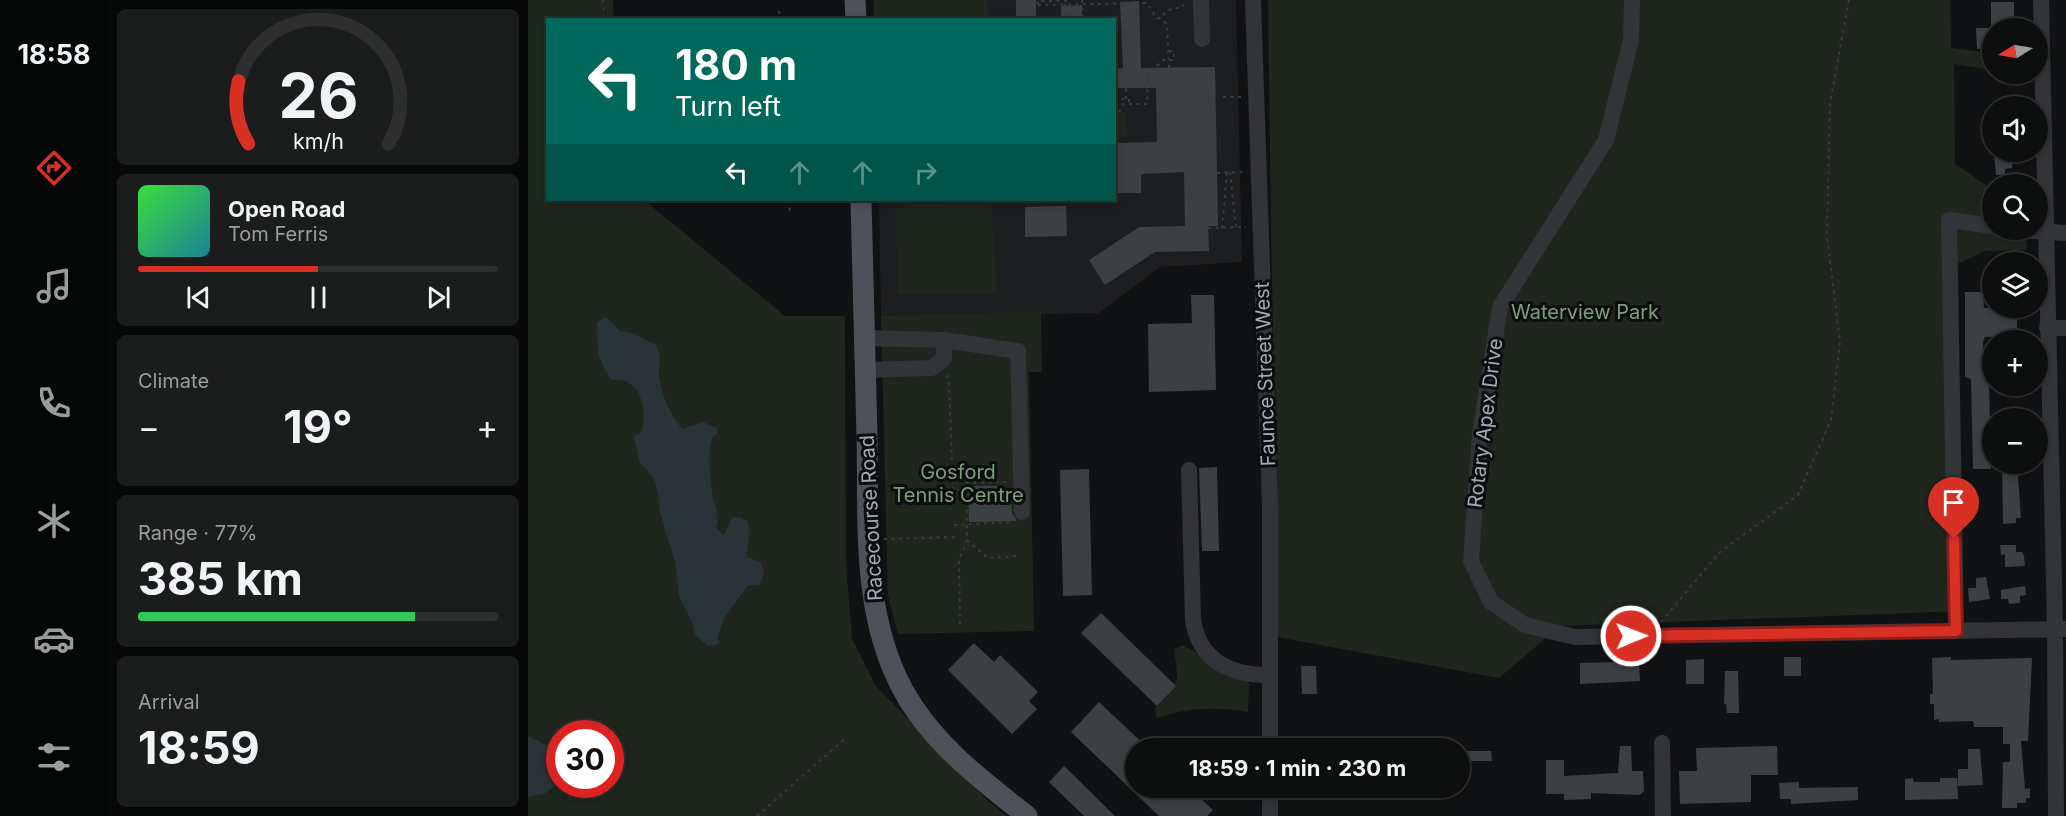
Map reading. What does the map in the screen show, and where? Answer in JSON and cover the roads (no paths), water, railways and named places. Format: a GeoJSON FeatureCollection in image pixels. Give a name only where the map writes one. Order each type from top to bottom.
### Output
{"type":"FeatureCollection","features":[{"type":"Feature","properties":{"kind":"main road"},"geometry":{"type":"LineString","coordinates":[[855,0],[856,18]]}},
{"type":"Feature","properties":{"kind":"main road","name":"Racecourse Road"},"geometry":{"type":"LineString","coordinates":[[861,201],[869,538],[876,612],[886,650],[902,689],[924,723],[945,747],[1027,816]]}},
{"type":"Feature","properties":{"kind":"street"},"geometry":{"type":"LineString","coordinates":[[1201,0],[1202,39]]}},
{"type":"Feature","properties":{"kind":"street","name":"Faunce Street West"},"geometry":{"type":"LineString","coordinates":[[1253,0],[1261,296],[1265,335],[1270,507],[1270,738]]}},
{"type":"Feature","properties":{"kind":"street","name":"Rotary Apex Drive"},"geometry":{"type":"LineString","coordinates":[[1632,0],[1630,40],[1606,140],[1500,307],[1480,434],[1470,561],[1491,602],[1525,625],[1575,637],[2060,629]]}},
{"type":"Feature","properties":{"kind":"street"},"geometry":{"type":"LineString","coordinates":[[2041,0],[2045,174]]}},
{"type":"Feature","properties":{"kind":"street"},"geometry":{"type":"LineString","coordinates":[[1956,631],[1949,220],[1982,225]]}},
{"type":"Feature","properties":{"kind":"street"},"geometry":{"type":"LineString","coordinates":[[2048,233],[2066,233]]}},
{"type":"Feature","properties":{"kind":"street"},"geometry":{"type":"LineString","coordinates":[[2046,240],[2060,629],[2056,816]]}},
{"type":"Feature","properties":{"kind":"street"},"geometry":{"type":"LineString","coordinates":[[2048,328],[2066,328]]}},
{"type":"Feature","properties":{"kind":"street"},"geometry":{"type":"LineString","coordinates":[[864,338],[944,340],[1018,351],[1022,512]]}},
{"type":"Feature","properties":{"kind":"street"},"geometry":{"type":"LineString","coordinates":[[865,370],[932,368],[944,358],[944,340]]}},
{"type":"Feature","properties":{"kind":"street"},"geometry":{"type":"LineString","coordinates":[[1190,470],[1193,620],[1197,639],[1209,656],[1226,668],[1247,675],[1270,675]]}},
{"type":"Feature","properties":{"kind":"street"},"geometry":{"type":"LineString","coordinates":[[1662,743],[1663,816]]}},
{"type":"Feature","properties":{"kind":"street"},"geometry":{"type":"LineString","coordinates":[[1270,798],[1270,816]]}},
{"type":"Feature","properties":{"kind":"park label","name":"Waterview Park"},"geometry":{"type":"Point","coordinates":[1585,312]}},
{"type":"Feature","properties":{"kind":"park label","name":"Gosford Tennis Centre"},"geometry":{"type":"Point","coordinates":[958,484]}}]}
